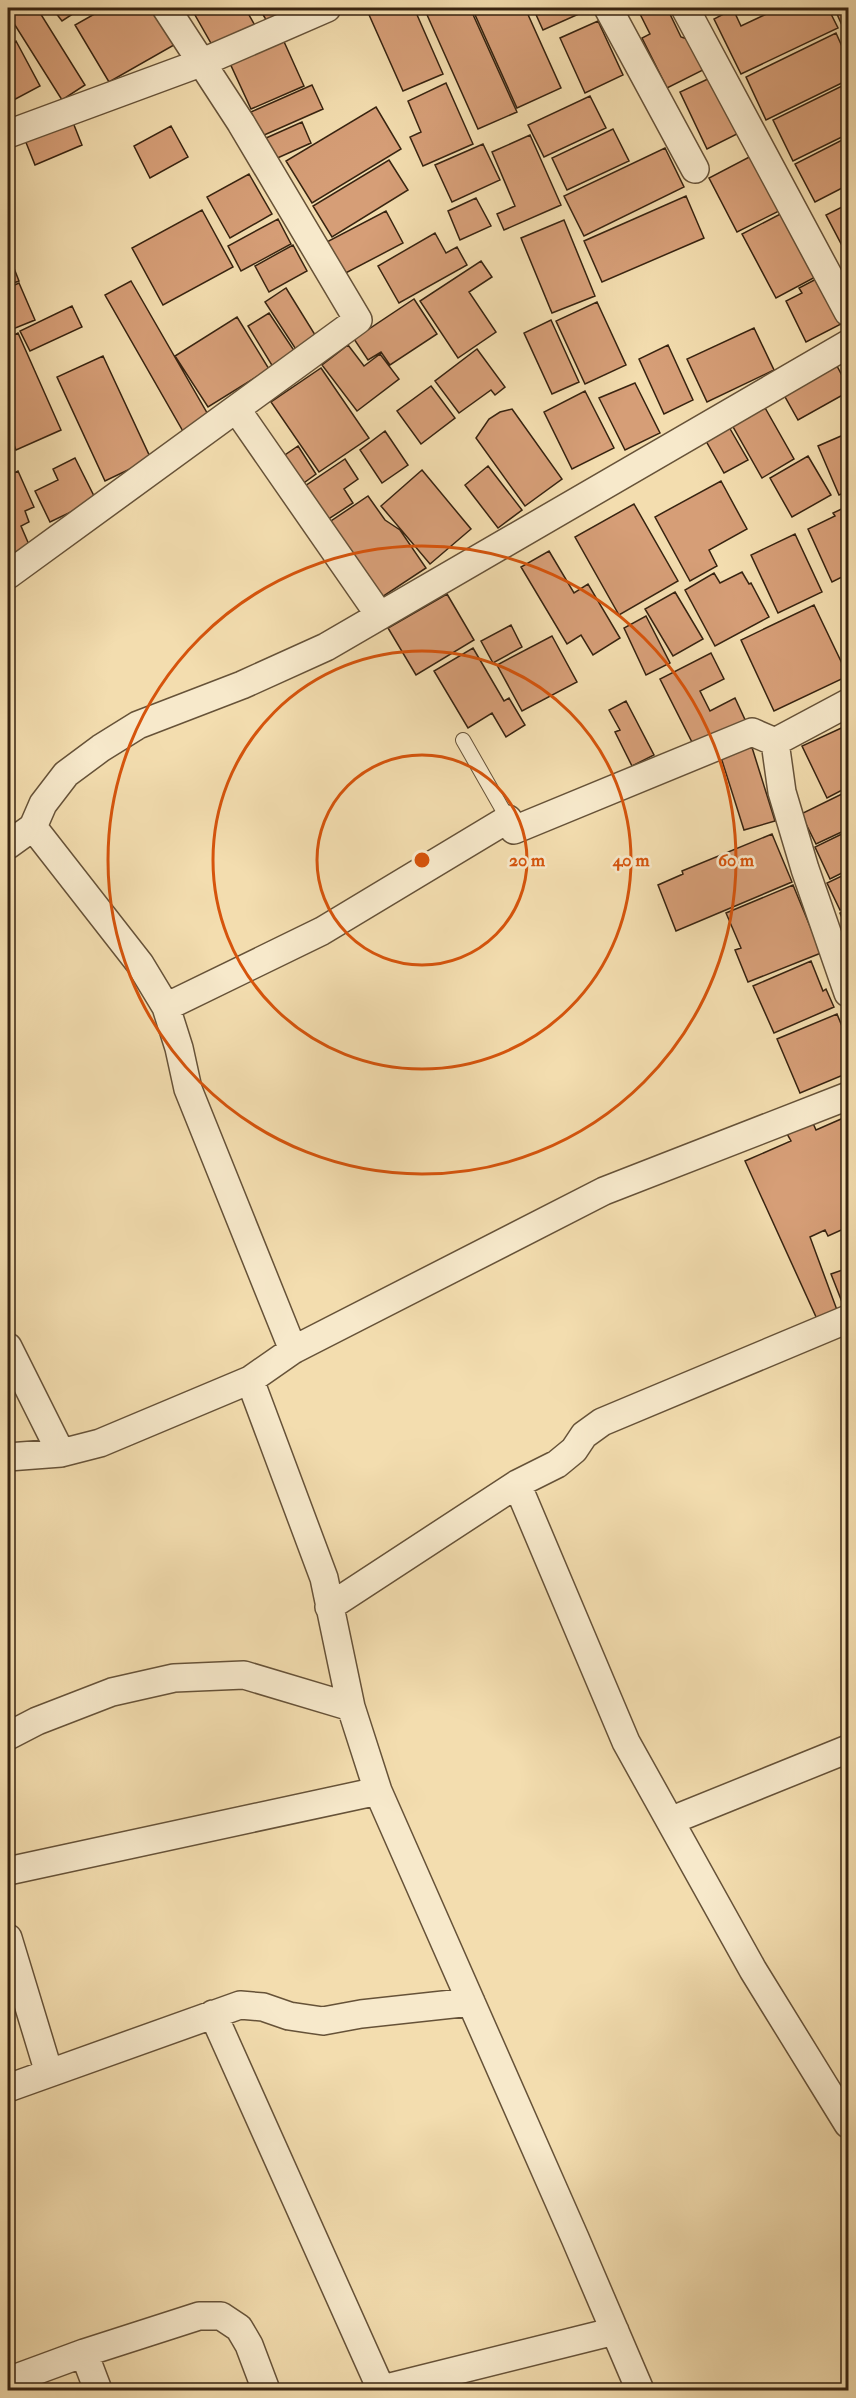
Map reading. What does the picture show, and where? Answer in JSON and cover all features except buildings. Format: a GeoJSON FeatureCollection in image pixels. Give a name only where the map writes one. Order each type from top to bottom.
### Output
{"type":"FeatureCollection","features":[{"type":"Feature","properties":{"kind":"street"},"geometry":{"type":"LineString","coordinates":[[8,575],[358,320],[203,62],[166,8]]}},
{"type":"Feature","properties":{"kind":"street"},"geometry":{"type":"LineString","coordinates":[[8,134],[203,62],[327,8]]}},
{"type":"Feature","properties":{"kind":"street"},"geometry":{"type":"LineString","coordinates":[[608,8],[695,169]]}},
{"type":"Feature","properties":{"kind":"street"},"geometry":{"type":"LineString","coordinates":[[685,8],[849,312]]}},
{"type":"Feature","properties":{"kind":"street"},"geometry":{"type":"LineString","coordinates":[[8,845],[33,827],[43,804],[66,774],[100,748],[138,725],[242,685],[326,647],[849,344]]}},
{"type":"Feature","properties":{"kind":"street"},"geometry":{"type":"LineString","coordinates":[[237,410],[380,616]]}},
{"type":"Feature","properties":{"kind":"street"},"geometry":{"type":"LineString","coordinates":[[775,742],[849,703]]}},
{"type":"Feature","properties":{"kind":"street"},"geometry":{"type":"LineString","coordinates":[[166,1007],[322,931],[508,819],[514,830],[752,732],[775,742]]}},
{"type":"Feature","properties":{"kind":"street"},"geometry":{"type":"LineString","coordinates":[[775,742],[785,803],[805,869],[849,993]]}},
{"type":"Feature","properties":{"kind":"street"},"geometry":{"type":"LineString","coordinates":[[33,827],[140,964],[166,1007],[179,1048],[188,1089],[293,1350]]}},
{"type":"Feature","properties":{"kind":"street"},"geometry":{"type":"LineString","coordinates":[[8,1457],[61,1453],[100,1443],[250,1380],[293,1350],[604,1191],[849,1096]]}},
{"type":"Feature","properties":{"kind":"street"},"geometry":{"type":"LineString","coordinates":[[329,1607],[517,1484],[557,1464],[574,1450],[584,1435],[602,1422],[849,1319]]}},
{"type":"Feature","properties":{"kind":"street"},"geometry":{"type":"LineString","coordinates":[[8,1347],[61,1453]]}},
{"type":"Feature","properties":{"kind":"street"},"geometry":{"type":"LineString","coordinates":[[250,1380],[324,1578],[351,1707],[378,1791],[640,2391]]}},
{"type":"Feature","properties":{"kind":"street"},"geometry":{"type":"LineString","coordinates":[[517,1484],[626,1742],[753,1970],[849,2124]]}},
{"type":"Feature","properties":{"kind":"street"},"geometry":{"type":"LineString","coordinates":[[8,1736],[37,1721],[112,1692],[174,1678],[244,1675],[351,1707]]}},
{"type":"Feature","properties":{"kind":"street"},"geometry":{"type":"LineString","coordinates":[[670,1821],[849,1749]]}},
{"type":"Feature","properties":{"kind":"street"},"geometry":{"type":"LineString","coordinates":[[8,1871],[378,1791]]}},
{"type":"Feature","properties":{"kind":"street"},"geometry":{"type":"LineString","coordinates":[[8,1938],[49,2073]]}},
{"type":"Feature","properties":{"kind":"street"},"geometry":{"type":"LineString","coordinates":[[8,2088],[240,2006],[263,2007],[289,2016],[323,2021],[361,2014],[471,2002]]}},
{"type":"Feature","properties":{"kind":"street"},"geometry":{"type":"LineString","coordinates":[[213,2014],[380,2390],[615,2331]]}},
{"type":"Feature","properties":{"kind":"street"},"geometry":{"type":"LineString","coordinates":[[8,2381],[84,2353],[199,2316],[220,2316],[239,2328],[249,2345],[266,2391]]}},
{"type":"Feature","properties":{"kind":"street"},"geometry":{"type":"LineString","coordinates":[[84,2353],[98,2391]]}},
{"type":"Feature","properties":{"kind":"lane"},"geometry":{"type":"LineString","coordinates":[[463,740],[508,819]]}}]}
